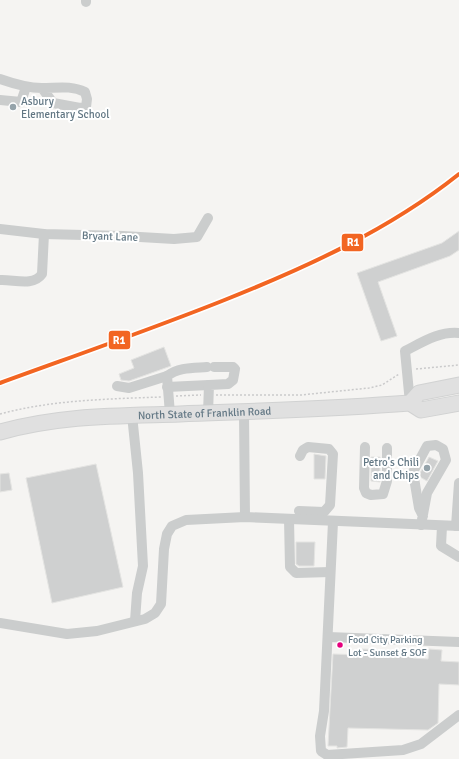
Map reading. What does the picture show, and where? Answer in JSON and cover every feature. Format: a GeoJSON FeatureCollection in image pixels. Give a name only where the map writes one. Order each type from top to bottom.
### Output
{"type":"FeatureCollection","features":[{"type":"Feature","properties":{"kind":"highway"},"geometry":{"type":"LineString","coordinates":[[410,403],[419,393],[459,385]]}},
{"type":"Feature","properties":{"kind":"highway","name":"North State of Franklin Road"},"geometry":{"type":"LineString","coordinates":[[0,432],[26,425],[73,417],[328,409],[410,403],[421,410],[454,405]]}},
{"type":"Feature","properties":{"kind":"street"},"geometry":{"type":"LineString","coordinates":[[0,79],[17,86],[42,88]]}},
{"type":"Feature","properties":{"kind":"street"},"geometry":{"type":"LineString","coordinates":[[0,100],[21,102],[26,87]]}},
{"type":"Feature","properties":{"kind":"street","name":"Bryant Lane"},"geometry":{"type":"LineString","coordinates":[[0,229],[44,234],[123,236],[174,240],[197,237],[208,218]]}},
{"type":"Feature","properties":{"kind":"street"},"geometry":{"type":"LineString","coordinates":[[0,280],[31,281],[39,278],[42,274],[44,234]]}},
{"type":"Feature","properties":{"kind":"street"},"geometry":{"type":"LineString","coordinates":[[410,403],[405,352],[427,340],[450,332],[459,333]]}},
{"type":"Feature","properties":{"kind":"street"},"geometry":{"type":"LineString","coordinates":[[117,386],[130,388],[168,376],[174,371],[179,370],[210,367],[233,367],[235,369],[234,380],[228,384],[167,387]]}},
{"type":"Feature","properties":{"kind":"street"},"geometry":{"type":"LineString","coordinates":[[168,376],[167,387],[170,414]]}},
{"type":"Feature","properties":{"kind":"street"},"geometry":{"type":"LineString","coordinates":[[208,413],[209,385]]}},
{"type":"Feature","properties":{"kind":"street"},"geometry":{"type":"LineString","coordinates":[[244,412],[245,517]]}},
{"type":"Feature","properties":{"kind":"street"},"geometry":{"type":"LineString","coordinates":[[132,415],[138,473],[143,566],[137,593],[135,621]]}},
{"type":"Feature","properties":{"kind":"street"},"geometry":{"type":"LineString","coordinates":[[436,445],[443,449],[446,460],[427,493],[422,521],[413,472],[427,446],[436,445]]}},
{"type":"Feature","properties":{"kind":"street"},"geometry":{"type":"LineString","coordinates":[[299,511],[324,512],[328,510],[330,505],[333,454],[329,449],[308,447],[303,450],[300,456]]}},
{"type":"Feature","properties":{"kind":"street"},"geometry":{"type":"LineString","coordinates":[[365,447],[364,488],[366,493],[379,495],[383,494],[388,481],[388,448]]}},
{"type":"Feature","properties":{"kind":"street"},"geometry":{"type":"LineString","coordinates":[[0,623],[67,634],[98,631],[145,618],[155,612],[161,604],[166,534],[172,526],[186,520],[245,517],[333,522],[422,521],[442,526],[458,526],[459,483]]}},
{"type":"Feature","properties":{"kind":"street"},"geometry":{"type":"LineString","coordinates":[[289,519],[290,567],[296,573],[330,572]]}},
{"type":"Feature","properties":{"kind":"street"},"geometry":{"type":"LineString","coordinates":[[333,522],[324,711],[320,736],[321,751],[327,755],[403,750],[422,744],[459,715]]}},
{"type":"Feature","properties":{"kind":"street"},"geometry":{"type":"LineString","coordinates":[[442,526],[441,546],[459,557]]}},
{"type":"Feature","properties":{"kind":"street"},"geometry":{"type":"LineString","coordinates":[[328,637],[459,642]]}},
{"type":"Feature","properties":{"kind":"building"},"geometry":{"type":"Polygon","coordinates":[[[459,231],[459,250],[450,256],[378,282],[397,336],[381,341],[357,273],[442,243],[459,231]]]}},
{"type":"Feature","properties":{"kind":"building"},"geometry":{"type":"Polygon","coordinates":[[[164,347],[171,366],[129,381],[121,380],[119,374],[134,368],[131,360],[164,347]]]}},
{"type":"Feature","properties":{"kind":"building"},"geometry":{"type":"Polygon","coordinates":[[[314,454],[326,456],[325,479],[314,479],[314,454]]]}},
{"type":"Feature","properties":{"kind":"building"},"geometry":{"type":"Polygon","coordinates":[[[371,457],[380,457],[380,482],[371,481],[371,457]]]}},
{"type":"Feature","properties":{"kind":"building","name":"Petro's Chili and Chips"},"geometry":{"type":"Polygon","coordinates":[[[429,457],[438,461],[427,481],[420,477],[420,473],[429,457]]]}},
{"type":"Feature","properties":{"kind":"building"},"geometry":{"type":"Polygon","coordinates":[[[96,464],[123,587],[52,603],[26,478],[96,464]]]}},
{"type":"Feature","properties":{"kind":"building"},"geometry":{"type":"Polygon","coordinates":[[[9,473],[12,490],[0,492],[0,474],[9,473]]]}},
{"type":"Feature","properties":{"kind":"building"},"geometry":{"type":"Polygon","coordinates":[[[296,542],[315,542],[314,566],[299,566],[296,564],[296,542]]]}},
{"type":"Feature","properties":{"kind":"building"},"geometry":{"type":"Polygon","coordinates":[[[362,649],[413,651],[413,658],[428,659],[429,649],[442,650],[441,661],[459,662],[459,685],[439,684],[438,723],[428,730],[348,728],[347,747],[337,748],[337,746],[328,746],[333,654],[362,655],[362,649]]]}},
{"type":"Feature","properties":{"kind":"transit line","name":"R1"},"geometry":{"type":"LineString","coordinates":[[0,383],[222,301],[315,261],[404,213],[459,174]]}},
{"type":"Feature","properties":{"kind":"place","name":"Asbury Elementary School"},"geometry":{"type":"Point","coordinates":[13,107]}},
{"type":"Feature","properties":{"kind":"place","name":"Petro's Chili and Chips"},"geometry":{"type":"Point","coordinates":[427,468]}},
{"type":"Feature","properties":{"kind":"place","name":"Food City Parking Lot - Sunset & SOF"},"geometry":{"type":"Point","coordinates":[340,645]}}]}
